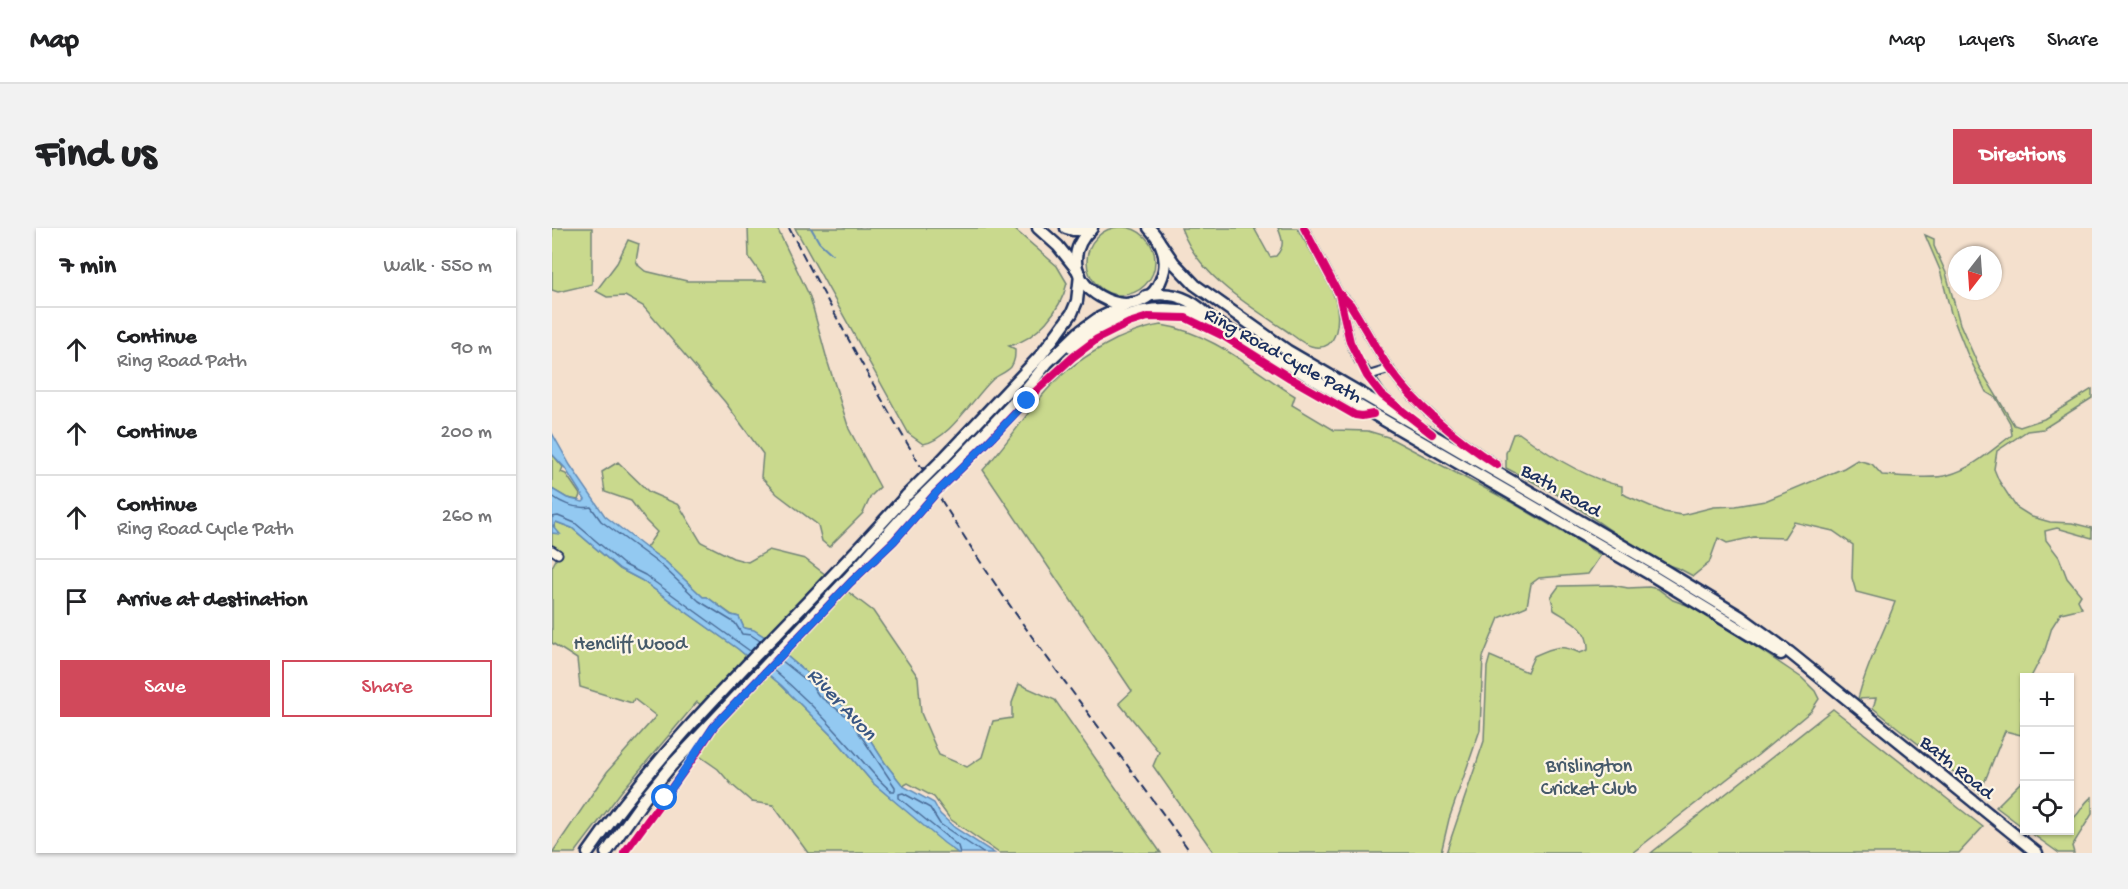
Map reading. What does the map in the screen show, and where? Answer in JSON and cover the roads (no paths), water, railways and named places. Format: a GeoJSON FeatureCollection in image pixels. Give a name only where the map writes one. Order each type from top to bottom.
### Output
{"type":"FeatureCollection","features":[{"type":"Feature","properties":{"kind":"highway"},"geometry":{"type":"LineString","coordinates":[[1038,228],[1058,246],[1089,289],[1111,303],[1131,303]]}},
{"type":"Feature","properties":{"kind":"highway"},"geometry":{"type":"LineString","coordinates":[[1066,228],[1091,229]]}},
{"type":"Feature","properties":{"kind":"highway","name":"Bath Road"},"geometry":{"type":"LineString","coordinates":[[1149,228],[1184,275],[1211,298],[1295,356],[1432,434],[1651,568]]}},
{"type":"Feature","properties":{"kind":"highway"},"geometry":{"type":"LineString","coordinates":[[606,853],[706,718],[907,495],[1041,355],[1072,313],[1077,301],[1079,273],[1077,256],[1079,247],[1091,229]]}},
{"type":"Feature","properties":{"kind":"highway"},"geometry":{"type":"LineString","coordinates":[[588,853],[628,799],[706,718],[848,578],[913,505],[952,467],[1079,332],[1097,319],[1146,296],[1157,285],[1163,274],[1165,260],[1161,244]]}},
{"type":"Feature","properties":{"kind":"highway","name":"Bath Road"},"geometry":{"type":"LineString","coordinates":[[1146,296],[1178,295],[1204,310],[1213,321],[1651,568],[1741,616],[1789,652],[2037,853]]}},
{"type":"Feature","properties":{"kind":"highway"},"geometry":{"type":"LineString","coordinates":[[1026,387],[1075,344],[1119,318],[1162,308],[1185,310],[1213,321]]}},
{"type":"Feature","properties":{"kind":"street"},"geometry":{"type":"LineString","coordinates":[[1304,228],[1339,294],[1350,342],[1368,376],[1382,395],[1432,434]]}},
{"type":"Feature","properties":{"kind":"street"},"geometry":{"type":"LineString","coordinates":[[1339,294],[1350,304],[1390,369],[1448,431],[1497,465]]}},
{"type":"Feature","properties":{"kind":"street"},"geometry":{"type":"LineString","coordinates":[[1368,376],[1390,369]]}},
{"type":"Feature","properties":{"kind":"water"},"geometry":{"type":"Polygon","coordinates":[[[552,433],[570,465],[605,516],[666,562],[703,597],[707,597],[731,615],[739,617],[744,628],[762,635],[815,680],[823,691],[853,713],[885,763],[903,786],[934,803],[940,814],[955,828],[994,853],[958,853],[944,843],[873,783],[839,743],[781,685],[738,649],[641,580],[620,569],[572,528],[556,522],[553,526],[560,534],[552,533],[552,489],[567,498],[583,502],[585,500],[565,468],[552,454],[552,433]]]}},
{"type":"Feature","properties":{"kind":"waterway"},"geometry":{"type":"LineString","coordinates":[[811,228],[819,242],[832,254]]}},
{"type":"Feature","properties":{"kind":"railway"},"geometry":{"type":"LineString","coordinates":[[789,228],[888,410],[968,542],[1044,653],[1191,853]]}},
{"type":"Feature","properties":{"kind":"park label","name":"Hencliff Wood"},"geometry":{"type":"Point","coordinates":[630,642]}},
{"type":"Feature","properties":{"kind":"park label","name":"Brislington Cricket Club"},"geometry":{"type":"Point","coordinates":[1589,776]}},
{"type":"Feature","properties":{"kind":"water label","name":"River Avon"},"geometry":{"type":"Point","coordinates":[843,703]}}]}
